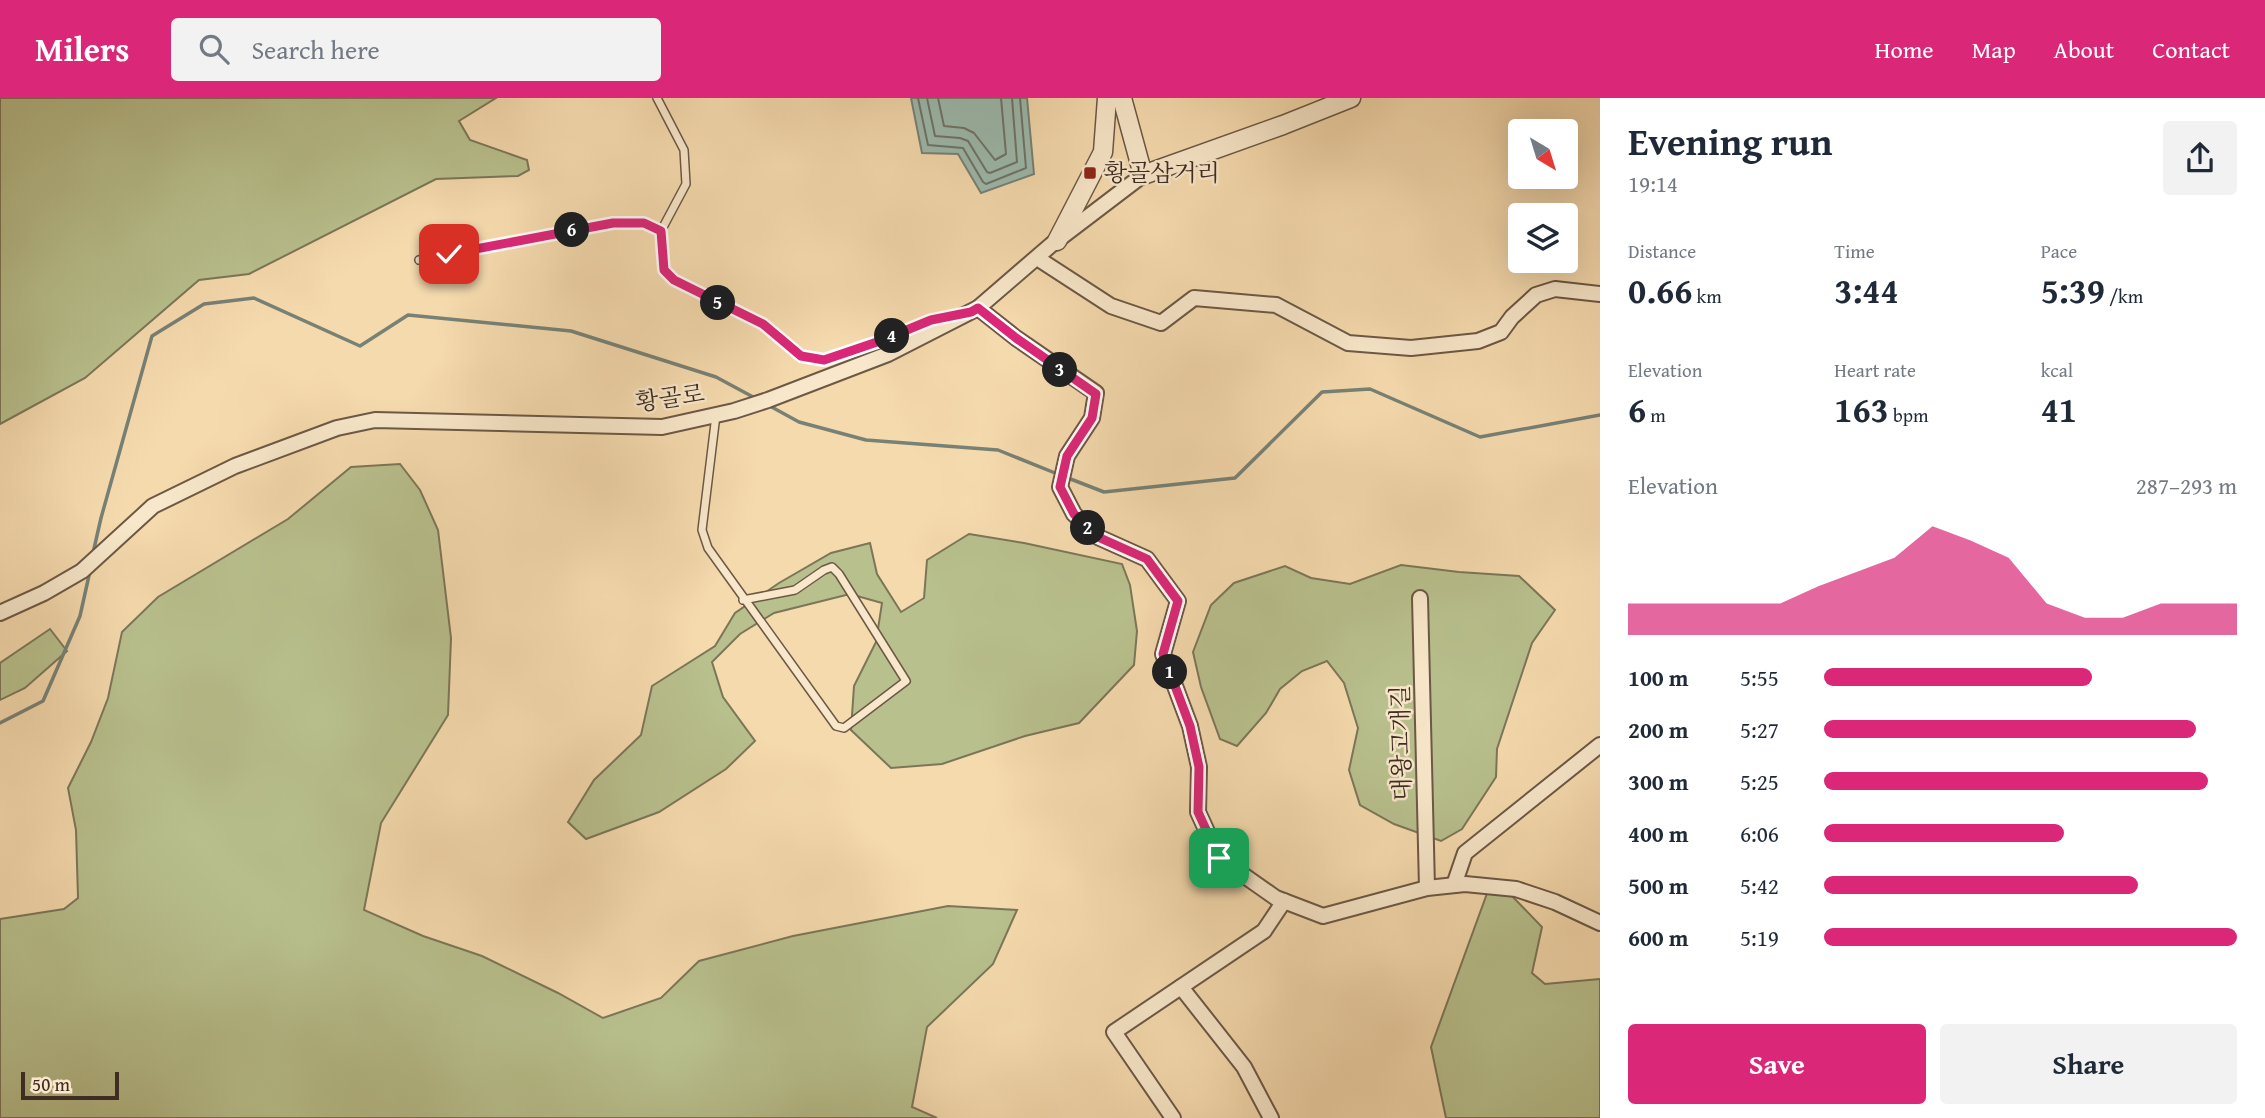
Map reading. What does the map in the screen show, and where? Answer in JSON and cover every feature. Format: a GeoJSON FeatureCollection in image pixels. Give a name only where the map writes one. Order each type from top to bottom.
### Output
{"type":"FeatureCollection","features":[{"type":"Feature","properties":{"kind":"street"},"geometry":{"type":"LineString","coordinates":[[1057,240],[1103,152],[1107,98]]}},
{"type":"Feature","properties":{"kind":"street"},"geometry":{"type":"LineString","coordinates":[[1122,98],[1143,175],[1352,98]]}},
{"type":"Feature","properties":{"kind":"street","name":"황골로"},"geometry":{"type":"LineString","coordinates":[[0,613],[44,593],[82,571],[153,506],[236,466],[337,428],[375,421],[662,427],[734,411],[768,400],[888,354],[975,310],[1057,240],[1143,175]]}},
{"type":"Feature","properties":{"kind":"street"},"geometry":{"type":"LineString","coordinates":[[1037,258],[1111,306],[1161,323],[1194,298],[1276,305],[1348,343],[1411,348],[1478,341],[1501,332],[1512,317],[1536,295],[1555,289],[1600,294]]}},
{"type":"Feature","properties":{"kind":"street"},"geometry":{"type":"LineString","coordinates":[[975,310],[1096,394],[1092,418],[1067,456],[1060,487],[1074,514],[1098,537],[1147,559],[1178,601],[1163,654],[1190,726],[1199,767],[1198,812],[1219,858],[1276,898],[1323,916],[1427,888],[1465,884],[1516,889],[1555,902],[1600,923]]}},
{"type":"Feature","properties":{"kind":"street","name":"대왕고개길"},"geometry":{"type":"LineString","coordinates":[[1420,598],[1427,888]]}},
{"type":"Feature","properties":{"kind":"street"},"geometry":{"type":"LineString","coordinates":[[1454,885],[1465,853],[1600,745]]}},
{"type":"Feature","properties":{"kind":"street"},"geometry":{"type":"LineString","coordinates":[[1173,1118],[1114,1032],[1264,931],[1283,901]]}},
{"type":"Feature","properties":{"kind":"street"},"geometry":{"type":"LineString","coordinates":[[1181,987],[1244,1067],[1271,1118]]}},
{"type":"Feature","properties":{"kind":"lane"},"geometry":{"type":"LineString","coordinates":[[657,98],[684,150],[685,184],[661,231],[664,270],[674,280],[763,324],[801,356],[824,360],[931,320],[975,310]]}},
{"type":"Feature","properties":{"kind":"lane"},"geometry":{"type":"LineString","coordinates":[[419,260],[613,223],[644,223],[661,231]]}},
{"type":"Feature","properties":{"kind":"lane"},"geometry":{"type":"LineString","coordinates":[[716,415],[702,530],[708,548],[743,600],[836,726],[844,728],[906,681],[832,567],[795,590],[743,600]]}},
{"type":"Feature","properties":{"kind":"green space"},"geometry":{"type":"Polygon","coordinates":[[[0,98],[496,98],[459,121],[470,140],[527,160],[529,170],[518,176],[436,179],[249,274],[199,280],[85,378],[0,424],[0,98]]]}},
{"type":"Feature","properties":{"kind":"green space"},"geometry":{"type":"Polygon","coordinates":[[[400,464],[420,490],[438,530],[451,638],[448,715],[381,823],[364,910],[423,936],[482,956],[603,1018],[661,998],[699,961],[793,936],[948,906],[1017,910],[993,964],[927,1027],[912,1107],[937,1118],[0,1118],[0,919],[64,909],[78,898],[76,830],[68,788],[91,742],[108,698],[122,632],[158,597],[288,519],[351,467],[400,464]]]}},
{"type":"Feature","properties":{"kind":"green space"},"geometry":{"type":"Polygon","coordinates":[[[969,534],[1122,564],[1130,585],[1137,631],[1134,665],[1079,723],[1025,736],[942,764],[891,768],[851,730],[854,686],[876,642],[882,603],[850,594],[774,613],[740,634],[712,662],[723,697],[755,741],[726,769],[659,812],[586,839],[568,822],[594,780],[641,735],[652,686],[715,646],[735,613],[779,583],[831,553],[870,543],[877,574],[901,612],[924,598],[927,560],[969,534]]]}},
{"type":"Feature","properties":{"kind":"green space"},"geometry":{"type":"Polygon","coordinates":[[[1401,565],[1519,576],[1555,610],[1532,643],[1497,749],[1496,777],[1462,829],[1441,841],[1394,824],[1360,805],[1349,770],[1358,728],[1344,683],[1327,661],[1302,671],[1280,689],[1266,713],[1237,746],[1220,739],[1201,687],[1193,652],[1211,605],[1234,583],[1285,566],[1311,578],[1350,584],[1401,565]]]}},
{"type":"Feature","properties":{"kind":"green space"},"geometry":{"type":"Polygon","coordinates":[[[50,629],[67,651],[25,688],[0,700],[0,663],[50,629]]]}},
{"type":"Feature","properties":{"kind":"green space"},"geometry":{"type":"Polygon","coordinates":[[[1489,888],[1512,896],[1542,927],[1532,973],[1545,984],[1600,979],[1600,1118],[1446,1118],[1431,1047],[1489,888]]]}},
{"type":"Feature","properties":{"kind":"water"},"geometry":{"type":"Polygon","coordinates":[[[911,98],[1027,98],[1034,174],[981,193],[958,154],[922,153],[911,98]]]}},
{"type":"Feature","properties":{"kind":"waterway"},"geometry":{"type":"LineString","coordinates":[[93,553],[152,336],[204,304],[254,298],[360,346],[408,315],[571,331],[716,377],[755,398]]}},
{"type":"Feature","properties":{"kind":"waterway"},"geometry":{"type":"LineString","coordinates":[[1068,478],[1104,492],[1235,478],[1322,392],[1370,389],[1480,437],[1600,415]]}},
{"type":"Feature","properties":{"kind":"waterway"},"geometry":{"type":"LineString","coordinates":[[768,405],[799,422],[866,440],[998,450],[1060,475]]}},
{"type":"Feature","properties":{"kind":"waterway"},"geometry":{"type":"LineString","coordinates":[[0,723],[43,701],[80,616],[90,571]]}},
{"type":"Feature","properties":{"kind":"place","name":"황골삼거리"},"geometry":{"type":"Point","coordinates":[1090,173]}},
{"type":"Feature","properties":{"kind":"route"},"geometry":{"type":"LineString","coordinates":[[449,254],[613,223],[644,223],[661,231],[664,270],[674,280],[763,324],[801,356],[824,360],[931,320],[971,312],[978,308],[1096,394],[1092,418],[1067,456],[1060,487],[1074,514],[1098,537],[1147,559],[1178,601],[1163,654],[1190,726],[1199,767],[1198,812],[1219,858]]}}]}
